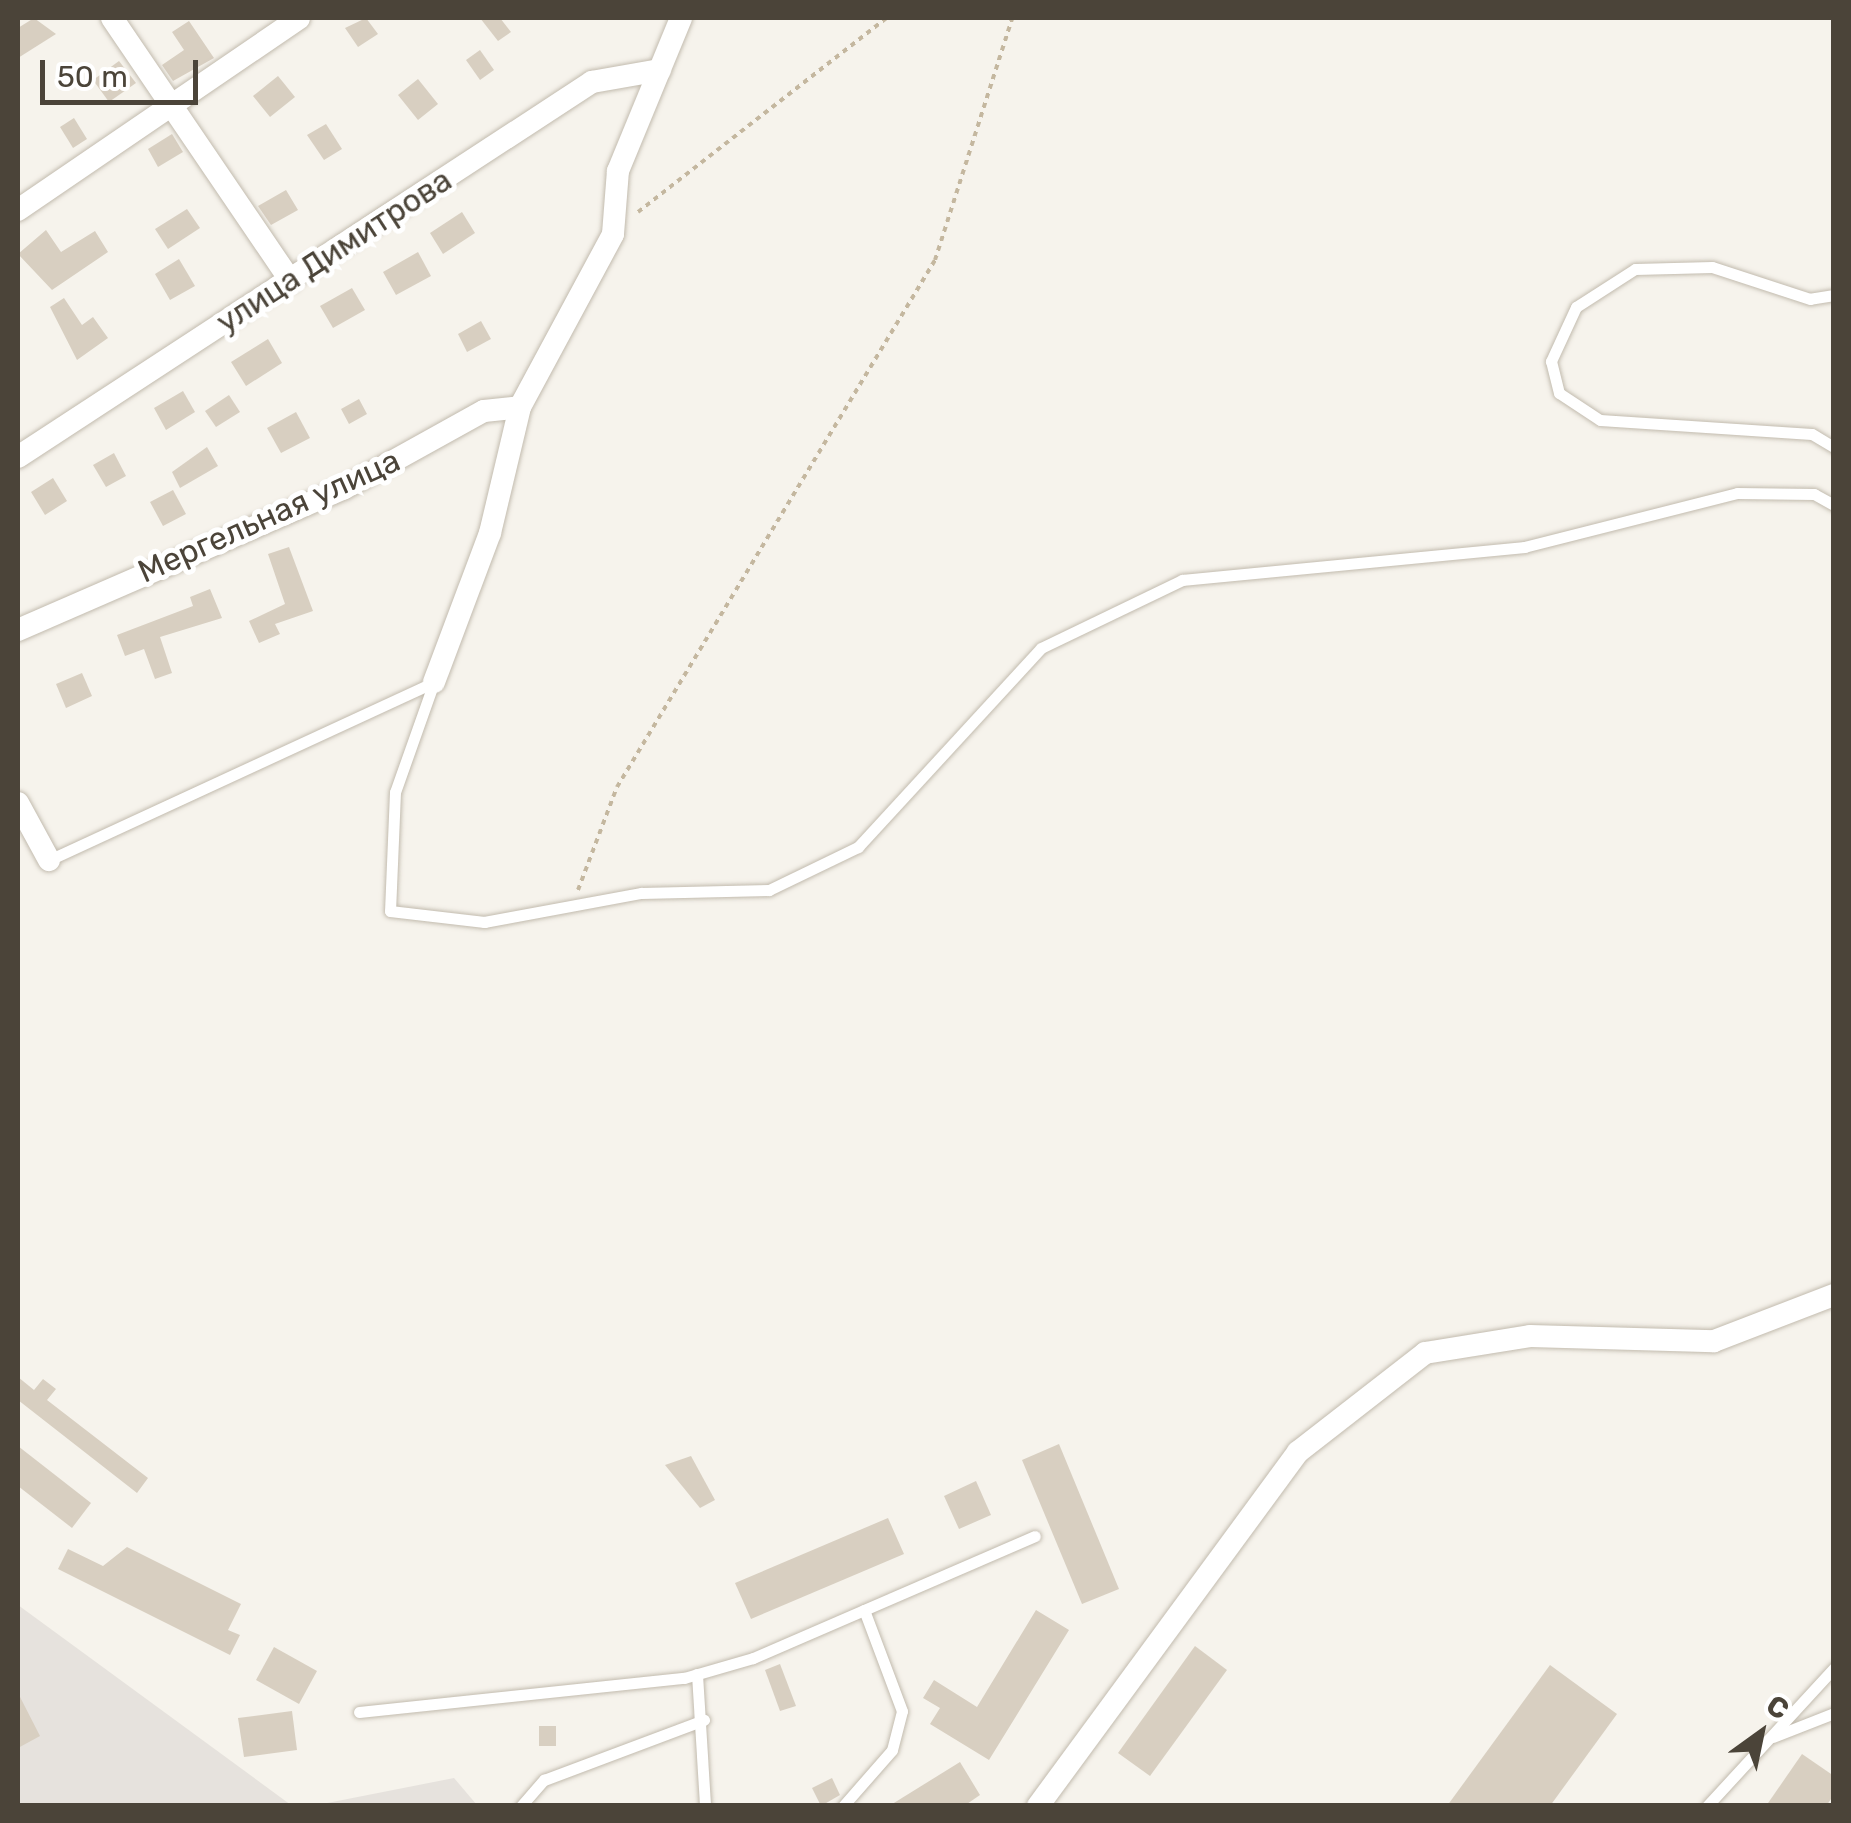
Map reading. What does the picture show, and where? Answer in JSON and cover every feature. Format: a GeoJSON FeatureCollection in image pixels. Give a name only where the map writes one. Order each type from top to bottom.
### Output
{"type":"FeatureCollection","features":[{"type":"Feature","properties":{"kind":"street"},"geometry":{"type":"LineString","coordinates":[[112,18],[291,282]]}},
{"type":"Feature","properties":{"kind":"street"},"geometry":{"type":"LineString","coordinates":[[18,210],[300,18]]}},
{"type":"Feature","properties":{"kind":"street"},"geometry":{"type":"LineString","coordinates":[[434,682],[490,533],[520,407],[612,234],[618,171],[681,18]]}},
{"type":"Feature","properties":{"kind":"street","name":"улица Димитрова"},"geometry":{"type":"LineString","coordinates":[[18,457],[592,82],[660,70]]}},
{"type":"Feature","properties":{"kind":"street","name":"Мергельная улица"},"geometry":{"type":"LineString","coordinates":[[18,630],[343,489],[484,411],[520,407]]}},
{"type":"Feature","properties":{"kind":"street"},"geometry":{"type":"LineString","coordinates":[[18,802],[49,860]]}},
{"type":"Feature","properties":{"kind":"street"},"geometry":{"type":"LineString","coordinates":[[1038,1806],[1298,1452],[1425,1353],[1530,1336],[1714,1341],[1834,1296]]}},
{"type":"Feature","properties":{"kind":"lane"},"geometry":{"type":"LineString","coordinates":[[1834,294],[1810,299],[1712,267],[1636,269],[1576,307],[1551,360],[1559,393],[1600,420],[1812,434],[1834,447]]}},
{"type":"Feature","properties":{"kind":"lane"},"geometry":{"type":"LineString","coordinates":[[434,682],[395,792],[390,910],[484,922],[573,905],[769,890],[858,847],[1042,648],[1182,580],[1524,547],[1738,493],[1814,494],[1834,505]]}},
{"type":"Feature","properties":{"kind":"lane"},"geometry":{"type":"LineString","coordinates":[[49,860],[434,682]]}},
{"type":"Feature","properties":{"kind":"lane"},"geometry":{"type":"LineString","coordinates":[[359,1712],[698,1674],[864,1610],[1035,1536]]}},
{"type":"Feature","properties":{"kind":"lane"},"geometry":{"type":"LineString","coordinates":[[844,1806],[892,1750],[902,1711],[864,1610]]}},
{"type":"Feature","properties":{"kind":"lane"},"geometry":{"type":"LineString","coordinates":[[1707,1806],[1834,1668]]}},
{"type":"Feature","properties":{"kind":"lane"},"geometry":{"type":"LineString","coordinates":[[698,1674],[704,1720],[705,1806]]}},
{"type":"Feature","properties":{"kind":"lane"},"geometry":{"type":"LineString","coordinates":[[1774,1737],[1834,1712]]}},
{"type":"Feature","properties":{"kind":"lane"},"geometry":{"type":"LineString","coordinates":[[522,1806],[544,1780],[704,1720]]}},
{"type":"Feature","properties":{"kind":"path"},"geometry":{"type":"LineString","coordinates":[[612,234],[736,127],[886,18]]}},
{"type":"Feature","properties":{"kind":"path"},"geometry":{"type":"LineString","coordinates":[[573,905],[618,787],[935,260],[1012,18]]}},
{"type":"Feature","properties":{"kind":"shaded area"},"geometry":{"type":"Polygon","coordinates":[[[18,1605],[291,1805],[18,1805],[18,1605]]]}},
{"type":"Feature","properties":{"kind":"shaded area"},"geometry":{"type":"Polygon","coordinates":[[[454,1778],[477,1805],[317,1805],[454,1778]]]}},
{"type":"Feature","properties":{"kind":"building"},"geometry":{"type":"Polygon","coordinates":[[[34,18],[56,34],[18,58],[18,28],[34,18]]]}},
{"type":"Feature","properties":{"kind":"building"},"geometry":{"type":"Polygon","coordinates":[[[366,18],[378,34],[358,47],[345,28],[366,18]]]}},
{"type":"Feature","properties":{"kind":"building"},"geometry":{"type":"Polygon","coordinates":[[[480,18],[500,18],[511,32],[498,41],[480,18]]]}},
{"type":"Feature","properties":{"kind":"building"},"geometry":{"type":"Polygon","coordinates":[[[189,21],[214,58],[173,81],[162,65],[184,50],[172,32],[189,21]]]}},
{"type":"Feature","properties":{"kind":"building"},"geometry":{"type":"Polygon","coordinates":[[[480,50],[494,70],[480,80],[466,60],[480,50]]]}},
{"type":"Feature","properties":{"kind":"building"},"geometry":{"type":"Polygon","coordinates":[[[119,61],[136,83],[109,102],[93,80],[119,61]]]}},
{"type":"Feature","properties":{"kind":"building"},"geometry":{"type":"Polygon","coordinates":[[[278,76],[295,97],[270,117],[253,96],[278,76]]]}},
{"type":"Feature","properties":{"kind":"building"},"geometry":{"type":"Polygon","coordinates":[[[418,79],[438,104],[418,120],[398,95],[418,79]]]}},
{"type":"Feature","properties":{"kind":"building"},"geometry":{"type":"Polygon","coordinates":[[[74,118],[87,139],[73,148],[60,127],[74,118]]]}},
{"type":"Feature","properties":{"kind":"building"},"geometry":{"type":"Polygon","coordinates":[[[326,124],[342,149],[324,160],[307,135],[326,124]]]}},
{"type":"Feature","properties":{"kind":"building"},"geometry":{"type":"Polygon","coordinates":[[[172,134],[183,152],[158,167],[148,149],[172,134]]]}},
{"type":"Feature","properties":{"kind":"building"},"geometry":{"type":"Polygon","coordinates":[[[286,190],[298,210],[271,225],[258,206],[286,190]]]}},
{"type":"Feature","properties":{"kind":"building"},"geometry":{"type":"Polygon","coordinates":[[[187,209],[200,228],[168,249],[155,229],[187,209]]]}},
{"type":"Feature","properties":{"kind":"building"},"geometry":{"type":"Polygon","coordinates":[[[462,212],[475,233],[443,254],[430,233],[462,212]]]}},
{"type":"Feature","properties":{"kind":"building"},"geometry":{"type":"Polygon","coordinates":[[[46,230],[61,252],[95,231],[108,252],[52,290],[18,254],[46,230]]]}},
{"type":"Feature","properties":{"kind":"building"},"geometry":{"type":"Polygon","coordinates":[[[418,252],[431,276],[396,295],[383,272],[418,252]]]}},
{"type":"Feature","properties":{"kind":"building"},"geometry":{"type":"Polygon","coordinates":[[[179,259],[195,286],[170,300],[155,274],[179,259]]]}},
{"type":"Feature","properties":{"kind":"building"},"geometry":{"type":"Polygon","coordinates":[[[352,288],[365,310],[333,328],[320,306],[352,288]]]}},
{"type":"Feature","properties":{"kind":"building"},"geometry":{"type":"Polygon","coordinates":[[[64,298],[82,325],[93,317],[108,338],[77,360],[50,307],[64,298]]]}},
{"type":"Feature","properties":{"kind":"building"},"geometry":{"type":"Polygon","coordinates":[[[481,321],[491,339],[467,352],[458,334],[481,321]]]}},
{"type":"Feature","properties":{"kind":"building"},"geometry":{"type":"Polygon","coordinates":[[[268,339],[282,363],[246,386],[231,362],[268,339]]]}},
{"type":"Feature","properties":{"kind":"building"},"geometry":{"type":"Polygon","coordinates":[[[183,391],[195,412],[166,430],[154,408],[183,391]]]}},
{"type":"Feature","properties":{"kind":"building"},"geometry":{"type":"Polygon","coordinates":[[[229,395],[240,412],[216,427],[205,411],[229,395]]]}},
{"type":"Feature","properties":{"kind":"building"},"geometry":{"type":"Polygon","coordinates":[[[359,399],[367,414],[349,424],[341,409],[359,399]]]}},
{"type":"Feature","properties":{"kind":"building"},"geometry":{"type":"Polygon","coordinates":[[[296,412],[310,438],[281,453],[267,428],[296,412]]]}},
{"type":"Feature","properties":{"kind":"building"},"geometry":{"type":"Polygon","coordinates":[[[207,447],[218,466],[180,488],[172,472],[207,447]]]}},
{"type":"Feature","properties":{"kind":"building"},"geometry":{"type":"Polygon","coordinates":[[[114,453],[126,476],[106,487],[93,465],[114,453]]]}},
{"type":"Feature","properties":{"kind":"building"},"geometry":{"type":"Polygon","coordinates":[[[53,478],[67,501],[45,515],[31,492],[53,478]]]}},
{"type":"Feature","properties":{"kind":"building"},"geometry":{"type":"Polygon","coordinates":[[[173,490],[186,514],[163,526],[150,502],[173,490]]]}},
{"type":"Feature","properties":{"kind":"building"},"geometry":{"type":"Polygon","coordinates":[[[289,547],[313,611],[275,624],[280,634],[259,643],[249,621],[285,604],[268,554],[289,547]]]}},
{"type":"Feature","properties":{"kind":"building"},"geometry":{"type":"Polygon","coordinates":[[[210,589],[222,618],[160,637],[172,673],[155,679],[144,649],[125,656],[117,635],[193,606],[190,597],[210,589]]]}},
{"type":"Feature","properties":{"kind":"building"},"geometry":{"type":"Polygon","coordinates":[[[82,673],[92,696],[66,708],[56,684],[82,673]]]}},
{"type":"Feature","properties":{"kind":"building"},"geometry":{"type":"Polygon","coordinates":[[[18,1377],[34,1390],[43,1379],[56,1389],[47,1400],[148,1478],[137,1493],[18,1400],[18,1377]]]}},
{"type":"Feature","properties":{"kind":"building"},"geometry":{"type":"Polygon","coordinates":[[[1059,1444],[1119,1589],[1082,1604],[1022,1460],[1059,1444]]]}},
{"type":"Feature","properties":{"kind":"building"},"geometry":{"type":"Polygon","coordinates":[[[18,1446],[91,1503],[72,1528],[18,1486],[18,1446]]]}},
{"type":"Feature","properties":{"kind":"building"},"geometry":{"type":"Polygon","coordinates":[[[691,1456],[715,1500],[700,1508],[665,1465],[691,1456]]]}},
{"type":"Feature","properties":{"kind":"building"},"geometry":{"type":"Polygon","coordinates":[[[976,1481],[991,1515],[959,1529],[944,1496],[976,1481]]]}},
{"type":"Feature","properties":{"kind":"building"},"geometry":{"type":"Polygon","coordinates":[[[888,1518],[904,1554],[751,1619],[735,1583],[888,1518]]]}},
{"type":"Feature","properties":{"kind":"building"},"geometry":{"type":"Polygon","coordinates":[[[127,1547],[241,1604],[228,1630],[240,1635],[230,1655],[58,1569],[68,1549],[103,1566],[127,1547]]]}},
{"type":"Feature","properties":{"kind":"building"},"geometry":{"type":"Polygon","coordinates":[[[1036,1610],[1069,1630],[989,1760],[930,1724],[940,1708],[923,1698],[934,1680],[977,1707],[1036,1610]]]}},
{"type":"Feature","properties":{"kind":"building"},"geometry":{"type":"Polygon","coordinates":[[[1195,1646],[1227,1670],[1150,1776],[1118,1753],[1195,1646]]]}},
{"type":"Feature","properties":{"kind":"building"},"geometry":{"type":"Polygon","coordinates":[[[274,1647],[317,1671],[299,1704],[256,1680],[274,1647]]]}},
{"type":"Feature","properties":{"kind":"building"},"geometry":{"type":"Polygon","coordinates":[[[780,1664],[796,1706],[780,1711],[765,1670],[780,1664]]]}},
{"type":"Feature","properties":{"kind":"building"},"geometry":{"type":"Polygon","coordinates":[[[1550,1665],[1617,1714],[1550,1806],[1447,1806],[1550,1665]]]}},
{"type":"Feature","properties":{"kind":"building"},"geometry":{"type":"Polygon","coordinates":[[[18,1693],[40,1736],[18,1748],[18,1693]]]}},
{"type":"Feature","properties":{"kind":"building"},"geometry":{"type":"Polygon","coordinates":[[[292,1711],[297,1750],[244,1757],[238,1718],[292,1711]]]}},
{"type":"Feature","properties":{"kind":"building"},"geometry":{"type":"Polygon","coordinates":[[[539,1726],[556,1726],[556,1746],[539,1746],[539,1726]]]}},
{"type":"Feature","properties":{"kind":"building"},"geometry":{"type":"Polygon","coordinates":[[[1802,1754],[1834,1776],[1834,1795],[1826,1806],[1766,1806],[1802,1754]]]}},
{"type":"Feature","properties":{"kind":"building"},"geometry":{"type":"Polygon","coordinates":[[[960,1762],[980,1795],[964,1806],[889,1806],[960,1762]]]}},
{"type":"Feature","properties":{"kind":"building"},"geometry":{"type":"Polygon","coordinates":[[[832,1778],[840,1795],[821,1806],[812,1788],[832,1778]]]}}]}
